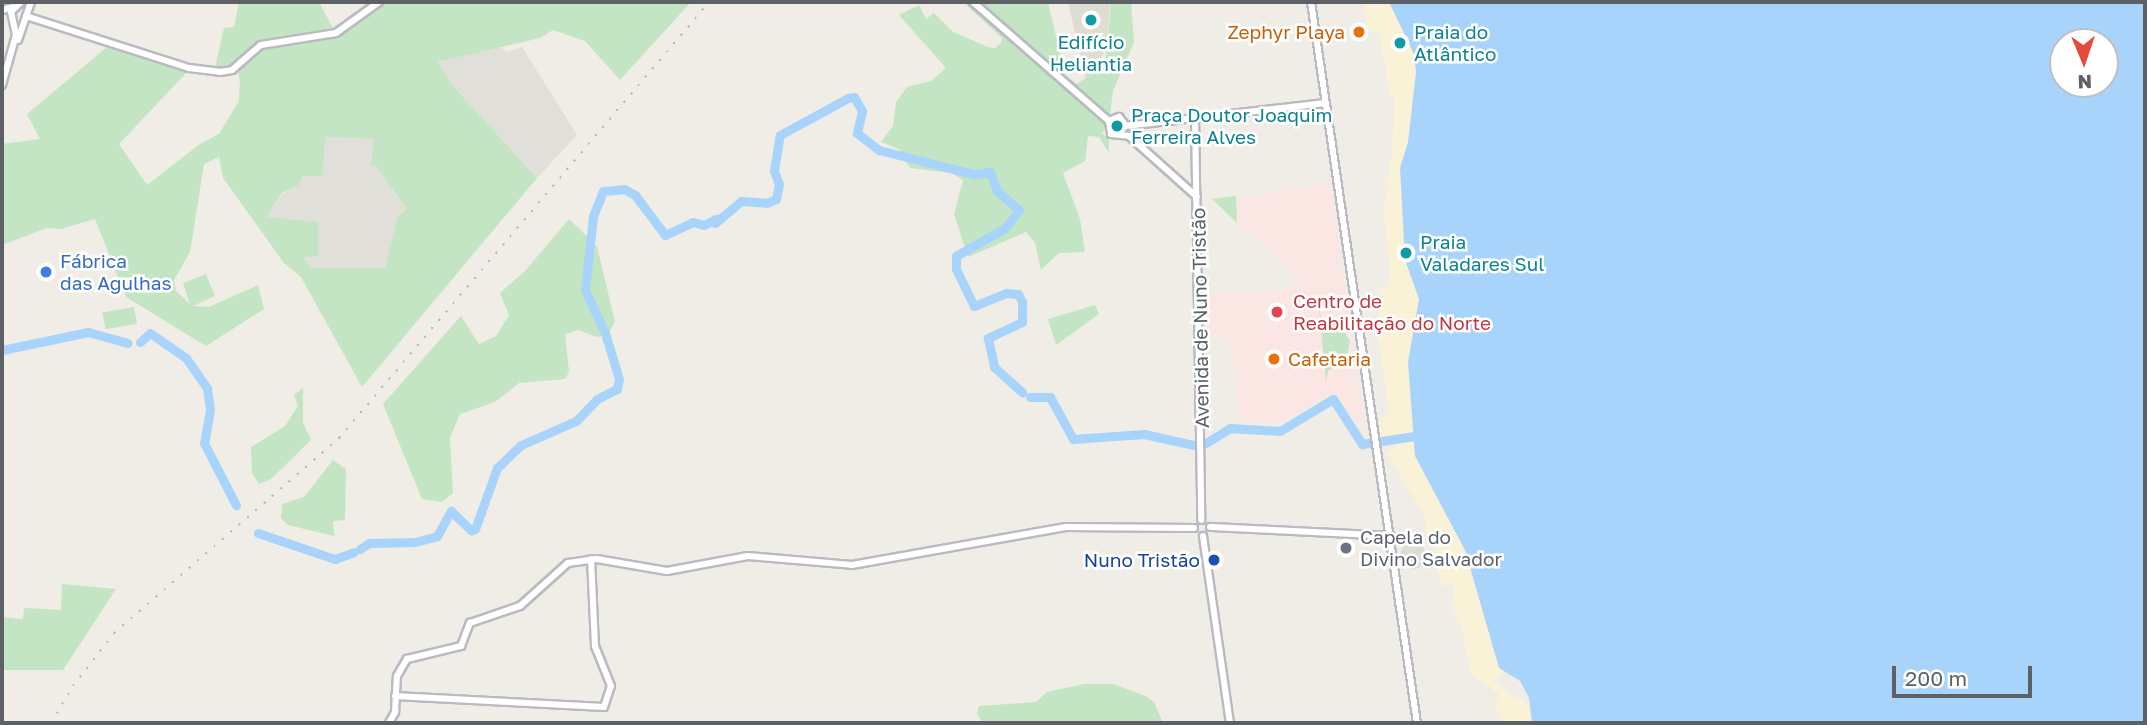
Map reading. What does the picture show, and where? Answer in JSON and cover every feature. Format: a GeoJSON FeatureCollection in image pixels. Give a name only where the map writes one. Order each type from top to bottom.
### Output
{"type":"FeatureCollection","features":[{"type":"Feature","properties":{"kind":"main road"},"geometry":{"type":"LineString","coordinates":[[2,85],[31,2]]}},
{"type":"Feature","properties":{"kind":"main road"},"geometry":{"type":"LineString","coordinates":[[2,11],[13,18],[26,16],[189,68],[220,72],[232,69],[261,45],[336,33],[379,2]]}},
{"type":"Feature","properties":{"kind":"main road"},"geometry":{"type":"LineString","coordinates":[[973,2],[1109,121],[1111,134],[1122,133],[1197,197]]}},
{"type":"Feature","properties":{"kind":"main road"},"geometry":{"type":"LineString","coordinates":[[1311,2],[1391,536],[1416,723]]}},
{"type":"Feature","properties":{"kind":"main road"},"geometry":{"type":"LineString","coordinates":[[17,5],[26,16]]}},
{"type":"Feature","properties":{"kind":"main road"},"geometry":{"type":"LineString","coordinates":[[2,11],[17,5]]}},
{"type":"Feature","properties":{"kind":"main road"},"geometry":{"type":"LineString","coordinates":[[13,48],[13,18],[17,5]]}},
{"type":"Feature","properties":{"kind":"main road"},"geometry":{"type":"LineString","coordinates":[[1126,126],[1325,103]]}},
{"type":"Feature","properties":{"kind":"main road"},"geometry":{"type":"LineString","coordinates":[[1109,121],[1119,117],[1126,126]]}},
{"type":"Feature","properties":{"kind":"main road","name":"Avenida de Nuno Tristão"},"geometry":{"type":"LineString","coordinates":[[1195,117],[1201,520]]}},
{"type":"Feature","properties":{"kind":"main road"},"geometry":{"type":"LineString","coordinates":[[1122,133],[1126,126]]}},
{"type":"Feature","properties":{"kind":"main road"},"geometry":{"type":"LineString","coordinates":[[1194,528],[1201,520],[1210,527],[1391,536]]}},
{"type":"Feature","properties":{"kind":"main road"},"geometry":{"type":"LineString","coordinates":[[389,723],[397,676],[407,659],[459,647],[470,623],[508,612],[568,563],[591,559],[667,571],[748,556],[852,565],[1066,527],[1194,528],[1203,536],[1230,723]]}},
{"type":"Feature","properties":{"kind":"main road"},"geometry":{"type":"LineString","coordinates":[[1203,536],[1210,527]]}},
{"type":"Feature","properties":{"kind":"main road"},"geometry":{"type":"LineString","coordinates":[[395,696],[491,699],[604,708],[611,686],[595,646],[591,559]]}},
{"type":"Feature","properties":{"kind":"shaded area"},"geometry":{"type":"Polygon","coordinates":[[[1068,2],[1110,2],[1106,50],[1086,81],[1068,2]]]}},
{"type":"Feature","properties":{"kind":"shaded area"},"geometry":{"type":"Polygon","coordinates":[[[500,47],[507,52],[522,47],[577,135],[537,178],[454,87],[438,62],[500,47]]]}},
{"type":"Feature","properties":{"kind":"shaded area"},"geometry":{"type":"Polygon","coordinates":[[[324,137],[374,139],[377,167],[406,210],[397,218],[385,268],[311,268],[265,218],[284,192],[298,186],[303,176],[320,163],[324,137]]]}},
{"type":"Feature","properties":{"kind":"shaded area","name":"Centro de Reabilitação do Norte"},"geometry":{"type":"Polygon","coordinates":[[[1325,183],[1331,187],[1366,433],[1335,393],[1274,424],[1239,418],[1231,345],[1206,329],[1204,294],[1300,288],[1283,262],[1237,223],[1236,199],[1325,183]]]}},
{"type":"Feature","properties":{"kind":"shaded area"},"geometry":{"type":"Polygon","coordinates":[[[1413,543],[1422,547],[1426,556],[1422,565],[1413,569],[1404,565],[1400,556],[1404,547],[1413,543]]]}},
{"type":"Feature","properties":{"kind":"green space"},"geometry":{"type":"Polygon","coordinates":[[[239,2],[319,2],[335,32],[353,28],[381,2],[691,2],[620,80],[585,41],[553,30],[540,38],[438,62],[454,87],[537,178],[362,387],[301,277],[284,263],[223,178],[219,157],[204,164],[190,252],[174,280],[176,291],[190,304],[183,283],[206,274],[215,296],[193,306],[209,307],[258,285],[264,309],[206,346],[126,297],[95,219],[61,229],[47,228],[2,245],[2,144],[40,139],[27,114],[107,47],[188,71],[119,144],[147,185],[200,144],[219,134],[239,101],[240,82],[237,67],[215,68],[224,28],[234,27],[239,2]],[[325,137],[322,176],[303,176],[298,186],[283,192],[266,217],[318,222],[318,256],[303,257],[311,268],[385,268],[397,218],[406,209],[377,167],[371,166],[374,139],[325,137]]]}},
{"type":"Feature","properties":{"kind":"green space"},"geometry":{"type":"Polygon","coordinates":[[[963,2],[1048,2],[1065,75],[1077,84],[1105,65],[1111,2],[1131,2],[1134,42],[1113,91],[1109,124],[1102,133],[1109,139],[1109,153],[1099,137],[1088,136],[1085,161],[1063,173],[1080,219],[1085,252],[1059,253],[1041,270],[1035,243],[1026,232],[968,257],[954,214],[963,180],[951,173],[910,168],[899,149],[881,142],[893,126],[896,102],[907,87],[931,81],[946,68],[899,15],[919,5],[926,19],[934,13],[953,32],[988,47],[995,48],[1001,43],[1002,38],[963,2]]]}},
{"type":"Feature","properties":{"kind":"green space"},"geometry":{"type":"Polygon","coordinates":[[[1236,196],[1236,199],[1237,223],[1212,199],[1236,196]]]}},
{"type":"Feature","properties":{"kind":"green space"},"geometry":{"type":"Polygon","coordinates":[[[569,219],[597,246],[615,322],[607,335],[597,337],[578,330],[565,334],[569,372],[565,379],[519,383],[495,402],[460,414],[450,438],[453,493],[442,502],[422,499],[383,404],[461,316],[479,344],[496,336],[509,315],[500,293],[524,272],[569,219]]]}},
{"type":"Feature","properties":{"kind":"green space"},"geometry":{"type":"Polygon","coordinates":[[[1318,297],[1321,319],[1339,323],[1350,341],[1347,359],[1328,371],[1326,382],[1318,297]]]}},
{"type":"Feature","properties":{"kind":"green space"},"geometry":{"type":"Polygon","coordinates":[[[1095,305],[1099,314],[1056,345],[1048,319],[1095,305]]]}},
{"type":"Feature","properties":{"kind":"green space"},"geometry":{"type":"Polygon","coordinates":[[[134,307],[137,324],[105,329],[102,313],[134,307]]]}},
{"type":"Feature","properties":{"kind":"green space"},"geometry":{"type":"Polygon","coordinates":[[[303,388],[303,422],[311,440],[271,479],[259,484],[252,473],[251,447],[285,426],[298,406],[294,395],[303,388]]]}},
{"type":"Feature","properties":{"kind":"green space"},"geometry":{"type":"Polygon","coordinates":[[[333,460],[346,469],[345,520],[333,521],[334,536],[288,525],[281,518],[282,504],[304,497],[333,460]]]}},
{"type":"Feature","properties":{"kind":"green space"},"geometry":{"type":"Polygon","coordinates":[[[62,584],[116,589],[63,670],[2,670],[2,617],[23,619],[24,608],[61,610],[62,584]]]}},
{"type":"Feature","properties":{"kind":"green space"},"geometry":{"type":"Polygon","coordinates":[[[1084,684],[1114,684],[1145,696],[1154,702],[1163,723],[983,723],[977,714],[979,706],[1036,702],[1047,692],[1084,684]]]}},
{"type":"Feature","properties":{"kind":"sand"},"geometry":{"type":"Polygon","coordinates":[[[1362,2],[1399,2],[1410,18],[1484,569],[1518,662],[1493,681],[1554,723],[1505,723],[1495,705],[1499,694],[1471,675],[1461,625],[1452,609],[1455,589],[1452,584],[1440,586],[1438,556],[1426,534],[1425,517],[1386,452],[1395,448],[1397,439],[1382,437],[1378,421],[1389,412],[1379,342],[1379,289],[1386,287],[1391,273],[1383,213],[1388,187],[1382,181],[1389,176],[1394,96],[1390,96],[1379,32],[1369,33],[1362,2]]]}},
{"type":"Feature","properties":{"kind":"water"},"geometry":{"type":"Polygon","coordinates":[[[1389,2],[2145,2],[2145,723],[1532,723],[1529,698],[1520,681],[1499,668],[1465,550],[1415,456],[1408,362],[1419,299],[1405,260],[1400,168],[1408,142],[1416,72],[1414,54],[1389,2]]]}},
{"type":"Feature","properties":{"kind":"waterway"},"geometry":{"type":"LineString","coordinates":[[360,549],[369,543],[415,542],[437,536],[451,511],[471,530],[475,529],[497,468],[521,445],[576,421],[597,399],[617,389],[619,379],[605,333],[585,290],[593,216],[603,191],[624,189],[635,195],[665,235],[693,222],[704,225],[716,219],[715,223],[741,201],[767,203],[776,199],[779,184],[774,171],[780,135],[848,98],[854,97],[862,111],[857,133],[879,150],[974,174],[990,172],[997,191],[1019,210],[1005,228],[956,256],[956,269],[974,306],[1006,293],[1018,294],[1022,302],[1022,322],[988,338],[994,367],[1022,392]]}},
{"type":"Feature","properties":{"kind":"waterway"},"geometry":{"type":"LineString","coordinates":[[2,350],[88,332],[128,343]]}},
{"type":"Feature","properties":{"kind":"waterway"},"geometry":{"type":"LineString","coordinates":[[140,342],[150,333],[186,358],[207,388],[210,410],[204,443],[236,505]]}},
{"type":"Feature","properties":{"kind":"waterway"},"geometry":{"type":"LineString","coordinates":[[1030,397],[1050,397],[1073,439],[1144,434],[1198,446]]}},
{"type":"Feature","properties":{"kind":"waterway"},"geometry":{"type":"LineString","coordinates":[[1206,443],[1230,428],[1280,431],[1333,399],[1362,444],[1414,436]]}},
{"type":"Feature","properties":{"kind":"waterway"},"geometry":{"type":"LineString","coordinates":[[258,533],[335,559],[354,552]]}},
{"type":"Feature","properties":{"kind":"railway"},"geometry":{"type":"LineString","coordinates":[[51,723],[73,686],[114,633],[339,438],[709,2]]}},
{"type":"Feature","properties":{"kind":"place","name":"Edifício Heliantia"},"geometry":{"type":"Point","coordinates":[1091,20]}},
{"type":"Feature","properties":{"kind":"place","name":"Zephyr Playa"},"geometry":{"type":"Point","coordinates":[1359,32]}},
{"type":"Feature","properties":{"kind":"place","name":"Praia do Atlântico"},"geometry":{"type":"Point","coordinates":[1400,43]}},
{"type":"Feature","properties":{"kind":"place","name":"Praça Doutor Joaquim Ferreira Alves"},"geometry":{"type":"Point","coordinates":[1117,126]}},
{"type":"Feature","properties":{"kind":"place","name":"Praia Valadares Sul"},"geometry":{"type":"Point","coordinates":[1406,253]}},
{"type":"Feature","properties":{"kind":"place","name":"Fábrica das Agulhas"},"geometry":{"type":"Point","coordinates":[46,272]}},
{"type":"Feature","properties":{"kind":"place","name":"Centro de Reabilitação do Norte"},"geometry":{"type":"Point","coordinates":[1277,312]}},
{"type":"Feature","properties":{"kind":"place","name":"Cafetaria"},"geometry":{"type":"Point","coordinates":[1274,359]}},
{"type":"Feature","properties":{"kind":"place","name":"Capela do Divino Salvador"},"geometry":{"type":"Point","coordinates":[1346,548]}},
{"type":"Feature","properties":{"kind":"place","name":"Nuno Tristão"},"geometry":{"type":"Point","coordinates":[1214,560]}}]}
